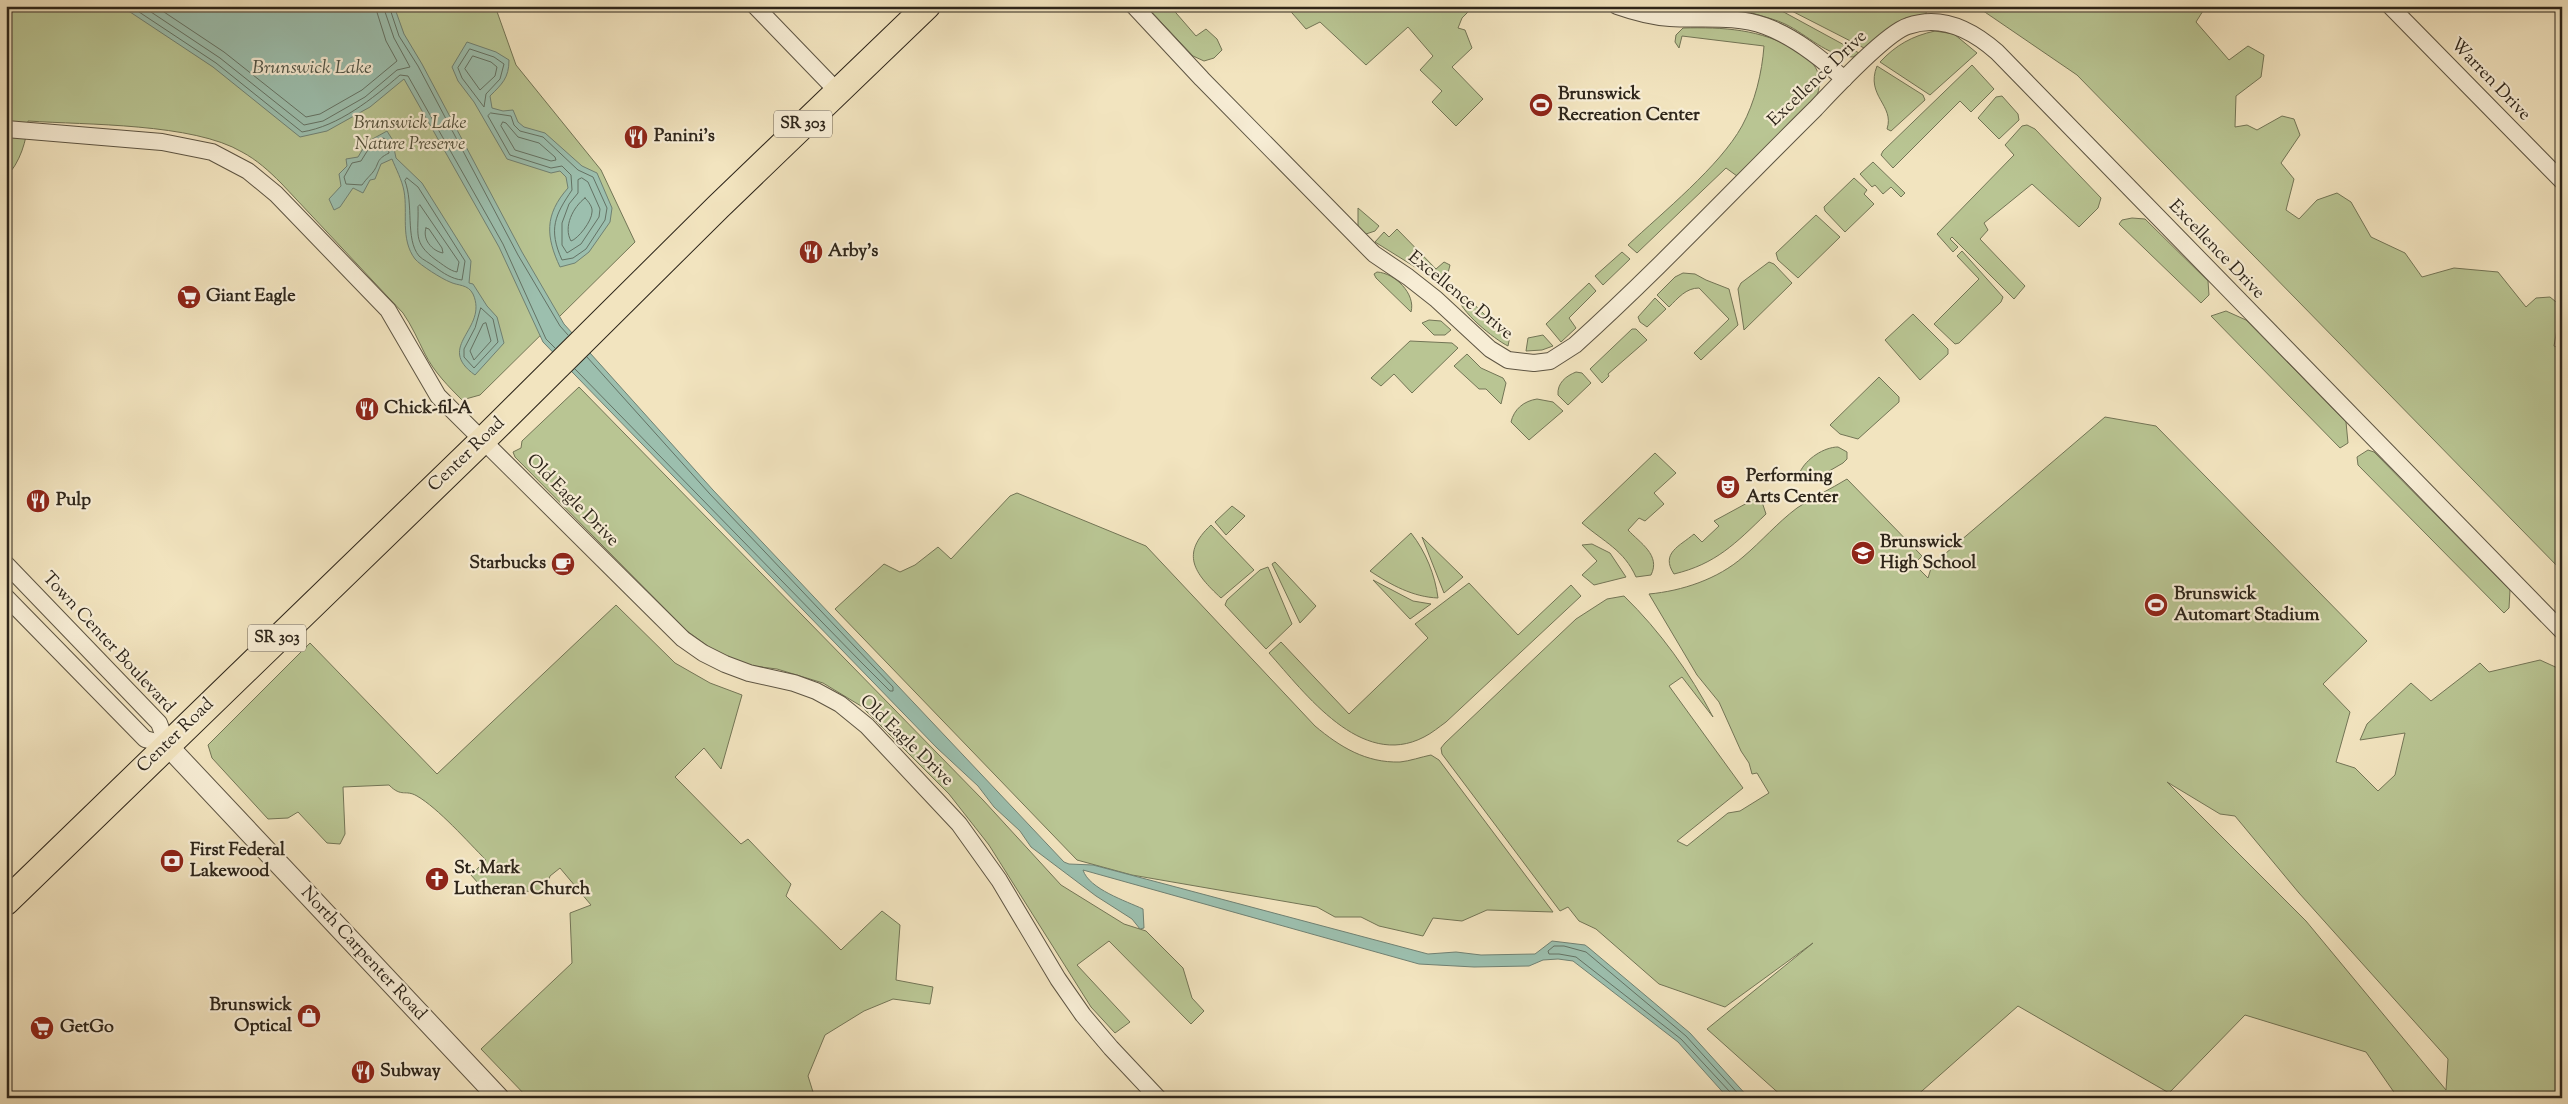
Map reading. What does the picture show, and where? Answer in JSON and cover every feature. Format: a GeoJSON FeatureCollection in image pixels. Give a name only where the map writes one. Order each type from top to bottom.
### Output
{"type":"FeatureCollection","features":[{"type":"Feature","properties":{"kind":"main road","name":"Center Road"},"geometry":{"type":"LineString","coordinates":[[6,902],[483,440],[638,284],[927,6]]}},
{"type":"Feature","properties":{"kind":"street"},"geometry":{"type":"LineString","coordinates":[[755,6],[838,92]]}},
{"type":"Feature","properties":{"kind":"street","name":"Excellence Drive"},"geometry":{"type":"LineString","coordinates":[[1134,6],[1374,254],[1436,299],[1490,349],[1508,360],[1520,363],[1550,361],[1575,345],[1844,79],[1892,36],[1907,26],[1937,22],[1967,30],[1980,38],[2010,65],[2562,631]]}},
{"type":"Feature","properties":{"kind":"street"},"geometry":{"type":"LineString","coordinates":[[1617,6],[1668,18],[1741,20],[1764,26],[1821,58],[1844,79]]}},
{"type":"Feature","properties":{"kind":"street","name":"Warren Drive"},"geometry":{"type":"LineString","coordinates":[[2390,6],[2562,181]]}},
{"type":"Feature","properties":{"kind":"street","name":"Old Eagle Drive"},"geometry":{"type":"LineString","coordinates":[[6,130],[162,142],[212,152],[248,171],[276,194],[388,310],[438,396],[683,638],[703,653],[725,664],[749,673],[794,683],[816,691],[840,704],[867,726],[959,824],[991,868],[1058,979],[1083,1015],[1110,1048],[1158,1098]]}},
{"type":"Feature","properties":{"kind":"street","name":"Town Center Boulevard"},"geometry":{"type":"LineString","coordinates":[[6,564],[159,724],[166,745]]}},
{"type":"Feature","properties":{"kind":"street","name":"Town Center Boulevard"},"geometry":{"type":"LineString","coordinates":[[6,597],[145,738],[166,745]]}},
{"type":"Feature","properties":{"kind":"street","name":"North Carpenter Road"},"geometry":{"type":"LineString","coordinates":[[166,745],[499,1098]]}},
{"type":"Feature","properties":{"kind":"green space","name":"Brunswick Lake Nature Preserve"},"geometry":{"type":"Polygon","coordinates":[[[6,6],[495,6],[516,65],[601,170],[635,242],[480,395],[462,400],[433,367],[403,313],[281,183],[263,166],[242,152],[196,135],[139,127],[28,121],[22,151],[6,177],[6,6]]]}},
{"type":"Feature","properties":{"kind":"green space"},"geometry":{"type":"Polygon","coordinates":[[[1146,6],[1170,6],[1196,36],[1206,29],[1217,39],[1222,50],[1214,58],[1204,61],[1193,56],[1146,6]]]}},
{"type":"Feature","properties":{"kind":"green space"},"geometry":{"type":"Polygon","coordinates":[[[1286,6],[1474,6],[1462,18],[1458,28],[1465,30],[1472,48],[1452,67],[1483,99],[1456,126],[1432,102],[1442,91],[1420,70],[1433,56],[1408,27],[1366,65],[1320,22],[1306,29],[1286,6]]]}},
{"type":"Feature","properties":{"kind":"green space"},"geometry":{"type":"Polygon","coordinates":[[[1660,6],[1763,6],[1780,10],[1859,53],[1853,57],[1834,53],[1785,24],[1747,12],[1684,11],[1660,6]]]}},
{"type":"Feature","properties":{"kind":"green space"},"geometry":{"type":"Polygon","coordinates":[[[1782,6],[1927,6],[1926,14],[1911,17],[1868,50],[1782,6]]]}},
{"type":"Feature","properties":{"kind":"green space"},"geometry":{"type":"Polygon","coordinates":[[[1976,6],[2206,6],[2196,22],[2229,60],[2248,46],[2264,55],[2261,77],[2236,96],[2235,127],[2247,125],[2257,130],[2282,116],[2294,119],[2300,135],[2281,163],[2294,179],[2286,210],[2299,219],[2317,200],[2337,193],[2351,202],[2371,237],[2405,253],[2422,277],[2454,268],[2498,272],[2526,307],[2536,298],[2550,297],[2561,306],[2554,346],[2562,349],[2562,571],[2077,75],[1976,6]]]}},
{"type":"Feature","properties":{"kind":"green space"},"geometry":{"type":"Polygon","coordinates":[[[1683,28],[1713,28],[1741,31],[1783,43],[1801,53],[1814,65],[1819,75],[1818,91],[1814,102],[1737,176],[1726,168],[1637,253],[1628,245],[1705,173],[1732,141],[1747,117],[1760,77],[1764,46],[1682,36],[1679,48],[1675,42],[1676,35],[1683,28]]]}},
{"type":"Feature","properties":{"kind":"green space"},"geometry":{"type":"Polygon","coordinates":[[[1935,31],[1954,34],[1977,53],[1930,95],[1880,62],[1905,42],[1935,31]]]}},
{"type":"Feature","properties":{"kind":"green space"},"geometry":{"type":"Polygon","coordinates":[[[1972,65],[1994,89],[1971,112],[1960,101],[1893,168],[1881,155],[1883,151],[1972,65]]]}},
{"type":"Feature","properties":{"kind":"green space"},"geometry":{"type":"Polygon","coordinates":[[[1877,66],[1923,95],[1925,100],[1891,131],[1887,129],[1887,113],[1875,85],[1874,76],[1877,66]]]}},
{"type":"Feature","properties":{"kind":"green space"},"geometry":{"type":"Polygon","coordinates":[[[2002,96],[2018,114],[2019,120],[1999,139],[1978,118],[1996,97],[2002,96]]]}},
{"type":"Feature","properties":{"kind":"green space"},"geometry":{"type":"Polygon","coordinates":[[[2027,125],[2035,129],[2101,198],[2098,208],[2079,227],[2032,184],[1984,223],[1988,230],[1980,239],[2025,286],[2014,299],[1952,237],[1950,239],[1958,247],[1953,252],[1937,234],[2014,155],[2005,145],[2022,126],[2027,125]]]}},
{"type":"Feature","properties":{"kind":"green space"},"geometry":{"type":"Polygon","coordinates":[[[1873,162],[1905,193],[1901,197],[1891,187],[1883,194],[1875,185],[1872,187],[1860,174],[1873,162]]]}},
{"type":"Feature","properties":{"kind":"green space"},"geometry":{"type":"Polygon","coordinates":[[[1854,178],[1867,190],[1864,194],[1874,204],[1845,232],[1825,211],[1824,207],[1854,178]]]}},
{"type":"Feature","properties":{"kind":"green space"},"geometry":{"type":"Polygon","coordinates":[[[1358,208],[1379,226],[1375,231],[1366,234],[1358,226],[1358,208]]]}},
{"type":"Feature","properties":{"kind":"green space"},"geometry":{"type":"Polygon","coordinates":[[[1816,215],[1840,237],[1798,278],[1778,260],[1776,253],[1816,215]]]}},
{"type":"Feature","properties":{"kind":"green space"},"geometry":{"type":"Polygon","coordinates":[[[2132,218],[2145,219],[2208,281],[2209,295],[2201,303],[2119,224],[2122,220],[2132,218]]]}},
{"type":"Feature","properties":{"kind":"green space"},"geometry":{"type":"Polygon","coordinates":[[[1397,229],[1436,269],[1444,262],[1450,265],[1446,281],[1436,280],[1375,242],[1384,232],[1389,237],[1397,229]]]}},
{"type":"Feature","properties":{"kind":"green space"},"geometry":{"type":"Polygon","coordinates":[[[1962,251],[2003,297],[2001,302],[1959,343],[1955,344],[1934,324],[1979,279],[1957,256],[1962,251]]]}},
{"type":"Feature","properties":{"kind":"green space"},"geometry":{"type":"Polygon","coordinates":[[[1622,252],[1630,259],[1603,285],[1595,276],[1622,252]]]}},
{"type":"Feature","properties":{"kind":"green space"},"geometry":{"type":"Polygon","coordinates":[[[1769,262],[1774,264],[1792,283],[1744,330],[1738,289],[1741,283],[1769,262]]]}},
{"type":"Feature","properties":{"kind":"green space"},"geometry":{"type":"Polygon","coordinates":[[[1377,272],[1391,276],[1403,286],[1410,298],[1411,312],[1376,278],[1374,274],[1377,272]]]}},
{"type":"Feature","properties":{"kind":"green space"},"geometry":{"type":"Polygon","coordinates":[[[1683,273],[1695,274],[1729,289],[1738,325],[1701,360],[1694,353],[1729,319],[1699,288],[1686,292],[1669,307],[1657,295],[1675,277],[1683,273]]]}},
{"type":"Feature","properties":{"kind":"green space"},"geometry":{"type":"Polygon","coordinates":[[[1589,283],[1596,291],[1569,318],[1576,328],[1561,342],[1546,324],[1589,283]]]}},
{"type":"Feature","properties":{"kind":"green space"},"geometry":{"type":"Polygon","coordinates":[[[1462,293],[1505,334],[1510,336],[1508,346],[1486,331],[1470,316],[1459,301],[1457,295],[1462,293]]]}},
{"type":"Feature","properties":{"kind":"green space"},"geometry":{"type":"Polygon","coordinates":[[[1655,298],[1666,309],[1647,327],[1640,322],[1638,317],[1655,298]]]}},
{"type":"Feature","properties":{"kind":"green space"},"geometry":{"type":"Polygon","coordinates":[[[2226,311],[2246,320],[2346,422],[2348,443],[2340,448],[2211,316],[2226,311]]]}},
{"type":"Feature","properties":{"kind":"green space"},"geometry":{"type":"Polygon","coordinates":[[[1913,314],[1948,349],[1948,354],[1920,380],[1885,340],[1913,314]]]}},
{"type":"Feature","properties":{"kind":"green space"},"geometry":{"type":"Polygon","coordinates":[[[1429,320],[1441,321],[1451,330],[1445,335],[1434,335],[1422,323],[1429,320]]]}},
{"type":"Feature","properties":{"kind":"green space"},"geometry":{"type":"Polygon","coordinates":[[[1632,329],[1636,329],[1647,340],[1608,374],[1609,376],[1602,383],[1590,369],[1632,329]]]}},
{"type":"Feature","properties":{"kind":"green space"},"geometry":{"type":"Polygon","coordinates":[[[1543,335],[1553,346],[1542,350],[1526,351],[1528,338],[1543,335]]]}},
{"type":"Feature","properties":{"kind":"green space"},"geometry":{"type":"Polygon","coordinates":[[[1410,341],[1452,343],[1458,348],[1412,393],[1394,374],[1381,386],[1371,378],[1410,341]]]}},
{"type":"Feature","properties":{"kind":"green space"},"geometry":{"type":"Polygon","coordinates":[[[1467,354],[1481,368],[1503,378],[1506,383],[1501,404],[1486,389],[1479,389],[1454,366],[1467,354]]]}},
{"type":"Feature","properties":{"kind":"green space"},"geometry":{"type":"Polygon","coordinates":[[[1576,372],[1582,373],[1591,383],[1568,405],[1558,395],[1558,391],[1566,378],[1576,372]]]}},
{"type":"Feature","properties":{"kind":"green space"},"geometry":{"type":"Polygon","coordinates":[[[1879,377],[1899,397],[1899,402],[1858,439],[1840,434],[1830,425],[1879,377]]]}},
{"type":"Feature","properties":{"kind":"green space"},"geometry":{"type":"Polygon","coordinates":[[[579,387],[983,800],[1061,885],[1124,924],[1146,931],[1183,968],[1192,998],[1204,1011],[1191,1024],[1109,941],[1077,965],[1130,1022],[1115,1033],[1091,1007],[989,845],[949,794],[861,706],[823,683],[777,669],[745,665],[712,649],[687,631],[515,457],[513,452],[521,448],[522,441],[579,387]]]}},
{"type":"Feature","properties":{"kind":"green space"},"geometry":{"type":"Polygon","coordinates":[[[1537,399],[1553,402],[1563,411],[1529,440],[1511,422],[1520,406],[1537,399]]]}},
{"type":"Feature","properties":{"kind":"green space"},"geometry":{"type":"Polygon","coordinates":[[[2105,417],[2156,426],[2367,641],[2323,684],[2350,712],[2336,762],[2355,768],[2378,791],[2395,775],[2405,733],[2360,740],[2367,724],[2411,683],[2431,701],[2480,663],[2489,672],[2540,660],[2562,670],[2562,1098],[2398,1098],[2366,1052],[2245,1015],[2169,1093],[2018,1006],[1914,1098],[1784,1098],[1707,1029],[1813,943],[1725,1007],[1659,984],[1596,929],[1579,921],[1568,907],[1560,911],[1442,754],[1441,748],[1445,743],[1576,619],[1607,599],[1624,596],[1662,638],[1694,684],[1713,717],[1682,677],[1669,686],[1743,788],[1677,841],[1687,846],[1728,813],[1740,811],[1769,793],[1757,773],[1752,774],[1749,763],[1741,751],[1719,702],[1697,675],[1649,594],[1687,587],[1722,572],[1743,557],[1797,508],[1847,479],[1922,556],[1914,564],[1928,578],[1932,565],[2105,417]],[[2167,782],[2306,921],[2446,1090],[2448,1059],[2299,893],[2235,816],[2220,814],[2167,782]]]}},
{"type":"Feature","properties":{"kind":"green space"},"geometry":{"type":"Polygon","coordinates":[[[1838,447],[1847,452],[1847,459],[1843,463],[1812,481],[1802,480],[1800,472],[1811,458],[1821,451],[1838,447]]]}},
{"type":"Feature","properties":{"kind":"green space"},"geometry":{"type":"Polygon","coordinates":[[[2368,450],[2374,452],[2510,590],[2509,608],[2504,613],[2358,465],[2357,457],[2368,450]]]}},
{"type":"Feature","properties":{"kind":"green space"},"geometry":{"type":"Polygon","coordinates":[[[1655,453],[1676,473],[1654,493],[1664,504],[1645,521],[1639,518],[1628,530],[1648,550],[1653,561],[1651,575],[1636,577],[1626,560],[1613,547],[1582,523],[1655,453]]]}},
{"type":"Feature","properties":{"kind":"green space"},"geometry":{"type":"Polygon","coordinates":[[[1017,493],[1146,546],[1315,726],[1334,741],[1365,757],[1376,760],[1400,762],[1431,755],[1439,760],[1553,912],[1487,910],[1462,921],[1433,918],[1423,936],[1379,926],[1361,917],[1335,917],[1317,907],[1132,875],[1077,860],[835,609],[884,564],[900,572],[915,565],[938,547],[951,559],[1010,496],[1017,493]]]}},
{"type":"Feature","properties":{"kind":"green space"},"geometry":{"type":"Polygon","coordinates":[[[1760,496],[1766,514],[1745,534],[1714,558],[1689,570],[1674,574],[1669,561],[1670,555],[1678,546],[1694,534],[1702,542],[1719,526],[1714,521],[1760,496]]]}},
{"type":"Feature","properties":{"kind":"green space"},"geometry":{"type":"Polygon","coordinates":[[[1232,506],[1245,516],[1226,535],[1215,522],[1232,506]]]}},
{"type":"Feature","properties":{"kind":"green space"},"geometry":{"type":"Polygon","coordinates":[[[1211,525],[1254,570],[1221,598],[1204,580],[1194,563],[1193,554],[1196,545],[1201,535],[1211,525]]]}},
{"type":"Feature","properties":{"kind":"green space"},"geometry":{"type":"Polygon","coordinates":[[[1411,533],[1429,564],[1438,598],[1402,589],[1370,571],[1411,533]]]}},
{"type":"Feature","properties":{"kind":"green space"},"geometry":{"type":"Polygon","coordinates":[[[1422,537],[1463,577],[1444,593],[1422,537]]]}},
{"type":"Feature","properties":{"kind":"green space"},"geometry":{"type":"Polygon","coordinates":[[[1592,544],[1610,553],[1626,577],[1594,585],[1582,575],[1597,561],[1582,545],[1592,544]]]}},
{"type":"Feature","properties":{"kind":"green space"},"geometry":{"type":"Polygon","coordinates":[[[1275,562],[1316,606],[1300,623],[1272,564],[1275,562]]]}},
{"type":"Feature","properties":{"kind":"green space"},"geometry":{"type":"Polygon","coordinates":[[[1268,567],[1292,624],[1266,649],[1225,605],[1227,600],[1260,570],[1268,567]]]}},
{"type":"Feature","properties":{"kind":"green space"},"geometry":{"type":"Polygon","coordinates":[[[1373,580],[1413,601],[1431,604],[1410,619],[1373,580]]]}},
{"type":"Feature","properties":{"kind":"green space"},"geometry":{"type":"Polygon","coordinates":[[[1469,583],[1518,635],[1571,585],[1581,596],[1446,722],[1424,737],[1401,745],[1378,743],[1357,735],[1336,722],[1317,706],[1269,653],[1281,642],[1349,714],[1428,638],[1415,624],[1469,583]]]}},
{"type":"Feature","properties":{"kind":"green space"},"geometry":{"type":"Polygon","coordinates":[[[616,605],[675,663],[710,683],[742,695],[721,769],[704,748],[675,777],[741,844],[748,839],[791,884],[786,896],[841,950],[882,911],[900,925],[896,980],[933,987],[930,1004],[893,999],[864,1011],[825,1035],[808,1076],[813,1092],[811,1098],[528,1098],[481,1049],[572,963],[570,913],[591,905],[560,868],[550,876],[545,892],[471,889],[478,883],[471,875],[486,860],[443,817],[417,796],[397,791],[389,785],[343,787],[345,834],[340,844],[327,843],[298,812],[288,818],[268,819],[212,758],[208,745],[310,643],[437,774],[616,605]]]}},
{"type":"Feature","properties":{"kind":"water","name":"Brunswick Lake"},"geometry":{"type":"Polygon","coordinates":[[[121,6],[394,6],[404,34],[422,64],[522,252],[564,324],[713,490],[1064,862],[1093,865],[1428,954],[1456,952],[1481,955],[1535,954],[1552,941],[1585,945],[1690,1033],[1749,1098],[1728,1098],[1678,1042],[1573,961],[1543,960],[1529,966],[1474,967],[1419,964],[1083,870],[1087,877],[1100,889],[1143,909],[1144,928],[1140,929],[1132,919],[1096,896],[1031,847],[1020,831],[994,807],[978,786],[937,748],[543,342],[499,247],[404,79],[370,107],[327,131],[300,137],[213,67],[121,6]]]}},
{"type":"Feature","properties":{"kind":"water"},"geometry":{"type":"Polygon","coordinates":[[[467,42],[496,52],[509,60],[508,72],[504,80],[490,96],[492,108],[503,111],[513,110],[518,122],[524,127],[545,133],[582,166],[597,173],[612,208],[610,222],[589,252],[575,263],[560,267],[550,236],[551,217],[560,198],[568,188],[566,177],[560,171],[551,173],[507,159],[474,102],[458,81],[452,67],[467,42]]]}},
{"type":"Feature","properties":{"kind":"water"},"geometry":{"type":"Polygon","coordinates":[[[387,131],[392,139],[396,158],[422,183],[471,261],[469,283],[473,284],[487,306],[497,317],[504,343],[475,375],[464,365],[460,355],[461,346],[474,317],[476,306],[473,294],[466,287],[450,282],[421,265],[410,251],[406,234],[403,187],[392,159],[381,164],[375,179],[370,180],[363,193],[353,188],[340,207],[334,210],[329,199],[341,186],[339,174],[347,166],[346,159],[358,157],[367,142],[387,131]]]}},
{"type":"Feature","properties":{"kind":"place","name":"Brunswick Recreation Center"},"geometry":{"type":"Point","coordinates":[1541,105]}},
{"type":"Feature","properties":{"kind":"place","name":"Panini's"},"geometry":{"type":"Point","coordinates":[636,137]}},
{"type":"Feature","properties":{"kind":"place","name":"Arby's"},"geometry":{"type":"Point","coordinates":[811,252]}},
{"type":"Feature","properties":{"kind":"place","name":"Giant Eagle"},"geometry":{"type":"Point","coordinates":[189,297]}},
{"type":"Feature","properties":{"kind":"place","name":"Chick-fil-A"},"geometry":{"type":"Point","coordinates":[367,409]}},
{"type":"Feature","properties":{"kind":"place","name":"Performing Arts Center"},"geometry":{"type":"Point","coordinates":[1728,487]}},
{"type":"Feature","properties":{"kind":"place","name":"Pulp"},"geometry":{"type":"Point","coordinates":[38,501]}},
{"type":"Feature","properties":{"kind":"place","name":"Brunswick High School"},"geometry":{"type":"Point","coordinates":[1863,553]}},
{"type":"Feature","properties":{"kind":"place","name":"Starbucks"},"geometry":{"type":"Point","coordinates":[563,564]}},
{"type":"Feature","properties":{"kind":"place","name":"Brunswick Automart Stadium"},"geometry":{"type":"Point","coordinates":[2156,605]}},
{"type":"Feature","properties":{"kind":"place","name":"First Federal Lakewood"},"geometry":{"type":"Point","coordinates":[172,861]}},
{"type":"Feature","properties":{"kind":"place","name":"St. Mark Lutheran Church"},"geometry":{"type":"Point","coordinates":[437,879]}},
{"type":"Feature","properties":{"kind":"place","name":"Brunswick Optical"},"geometry":{"type":"Point","coordinates":[309,1016]}},
{"type":"Feature","properties":{"kind":"place","name":"GetGo"},"geometry":{"type":"Point","coordinates":[42,1028]}},
{"type":"Feature","properties":{"kind":"place","name":"Subway"},"geometry":{"type":"Point","coordinates":[363,1072]}}]}
